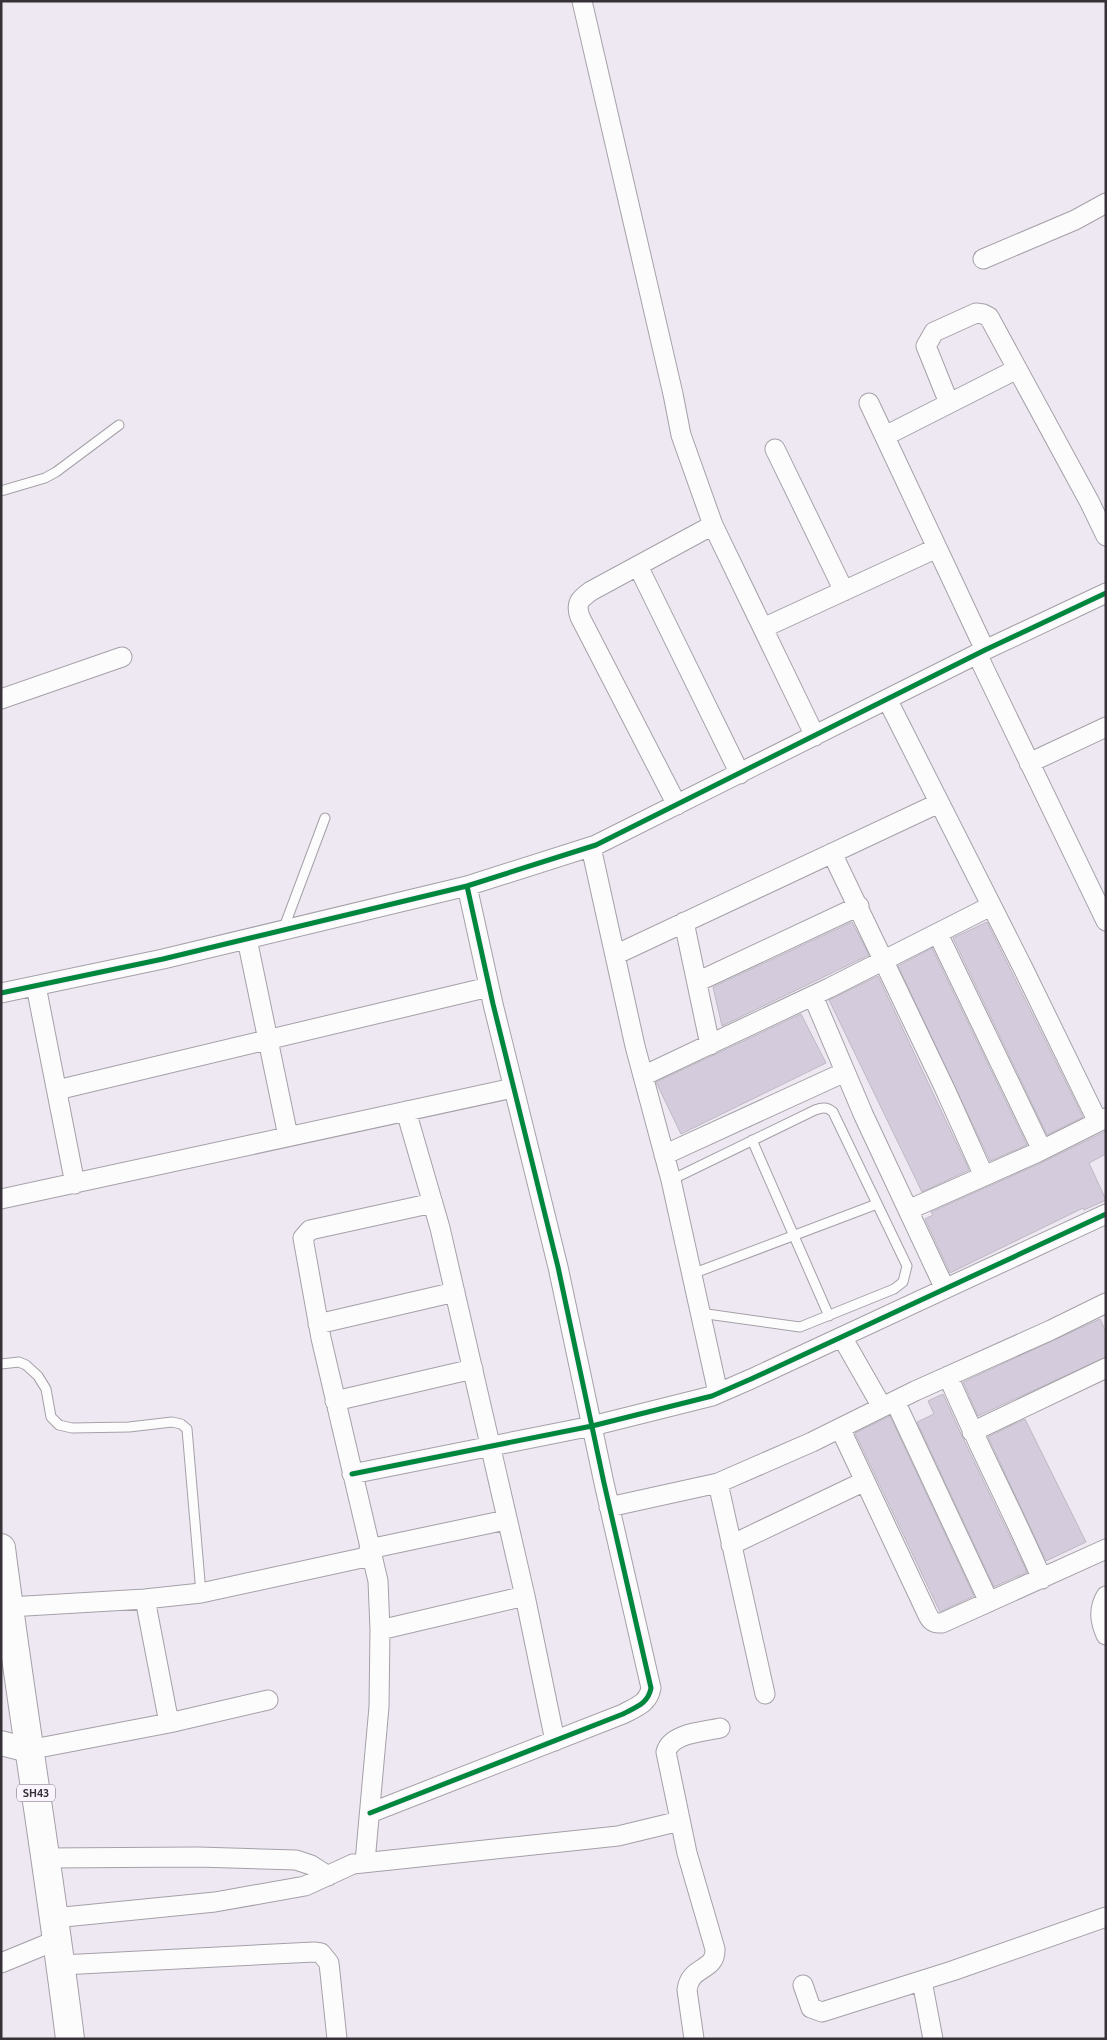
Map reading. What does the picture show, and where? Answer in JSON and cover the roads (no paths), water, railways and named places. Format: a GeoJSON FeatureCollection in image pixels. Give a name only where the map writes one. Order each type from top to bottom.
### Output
{"type":"FeatureCollection","features":[{"type":"Feature","properties":{"kind":"main road","name":"SH43"},"geometry":{"type":"LineString","coordinates":[[1,1548],[28,1750],[47,1858],[70,2039]]}},
{"type":"Feature","properties":{"kind":"street"},"geometry":{"type":"LineString","coordinates":[[582,1],[673,394],[681,436],[713,525],[815,736]]}},
{"type":"Feature","properties":{"kind":"street"},"geometry":{"type":"LineString","coordinates":[[983,258],[1076,220],[1106,203]]}},
{"type":"Feature","properties":{"kind":"street"},"geometry":{"type":"LineString","coordinates":[[949,403],[926,346],[934,332],[976,313],[983,314],[989,317],[1106,536]]}},
{"type":"Feature","properties":{"kind":"street"},"geometry":{"type":"LineString","coordinates":[[885,436],[1017,369]]}},
{"type":"Feature","properties":{"kind":"street"},"geometry":{"type":"LineString","coordinates":[[869,403],[937,548],[1029,763],[1106,921]]}},
{"type":"Feature","properties":{"kind":"street"},"geometry":{"type":"LineString","coordinates":[[774,449],[844,591]]}},
{"type":"Feature","properties":{"kind":"street"},"geometry":{"type":"LineString","coordinates":[[677,806],[578,611],[577,605],[580,598],[713,525]]}},
{"type":"Feature","properties":{"kind":"street"},"geometry":{"type":"LineString","coordinates":[[763,628],[937,548]]}},
{"type":"Feature","properties":{"kind":"street"},"geometry":{"type":"LineString","coordinates":[[638,566],[740,774]]}},
{"type":"Feature","properties":{"kind":"street"},"geometry":{"type":"LineString","coordinates":[[1,993],[283,930],[467,886],[591,847],[677,806],[981,652],[1106,593]]}},
{"type":"Feature","properties":{"kind":"street"},"geometry":{"type":"LineString","coordinates":[[1,699],[122,657]]}},
{"type":"Feature","properties":{"kind":"street"},"geometry":{"type":"LineString","coordinates":[[888,700],[991,906],[1102,1120],[1042,1150],[908,1210]]}},
{"type":"Feature","properties":{"kind":"street"},"geometry":{"type":"LineString","coordinates":[[1029,763],[1104,733]]}},
{"type":"Feature","properties":{"kind":"street"},"geometry":{"type":"LineString","coordinates":[[615,955],[939,803]]}},
{"type":"Feature","properties":{"kind":"street"},"geometry":{"type":"LineString","coordinates":[[591,847],[643,1076],[671,1180],[718,1393]]}},
{"type":"Feature","properties":{"kind":"street"},"geometry":{"type":"LineString","coordinates":[[832,853],[859,906],[984,1176]]}},
{"type":"Feature","properties":{"kind":"street"},"geometry":{"type":"LineString","coordinates":[[370,1814],[623,1714],[642,1704],[649,1697],[651,1688],[609,1507],[558,1267],[489,988],[467,886]]}},
{"type":"Feature","properties":{"kind":"street"},"geometry":{"type":"LineString","coordinates":[[697,982],[859,906]]}},
{"type":"Feature","properties":{"kind":"street"},"geometry":{"type":"LineString","coordinates":[[643,1076],[813,996],[991,906]]}},
{"type":"Feature","properties":{"kind":"street"},"geometry":{"type":"LineString","coordinates":[[684,922],[710,1044]]}},
{"type":"Feature","properties":{"kind":"street"},"geometry":{"type":"LineString","coordinates":[[938,934],[1042,1150]]}},
{"type":"Feature","properties":{"kind":"street"},"geometry":{"type":"LineString","coordinates":[[247,938],[288,1136]]}},
{"type":"Feature","properties":{"kind":"street"},"geometry":{"type":"LineString","coordinates":[[36,986],[74,1184]]}},
{"type":"Feature","properties":{"kind":"street"},"geometry":{"type":"LineString","coordinates":[[56,1090],[489,988]]}},
{"type":"Feature","properties":{"kind":"street"},"geometry":{"type":"LineString","coordinates":[[813,996],[845,1072],[945,1289]]}},
{"type":"Feature","properties":{"kind":"street"},"geometry":{"type":"LineString","coordinates":[[664,1154],[845,1072]]}},
{"type":"Feature","properties":{"kind":"street"},"geometry":{"type":"LineString","coordinates":[[1,1199],[514,1088]]}},
{"type":"Feature","properties":{"kind":"street"},"geometry":{"type":"LineString","coordinates":[[406,1111],[433,1203],[455,1292],[525,1596],[554,1741]]}},
{"type":"Feature","properties":{"kind":"street"},"geometry":{"type":"LineString","coordinates":[[366,1862],[379,1707],[380,1630],[378,1580],[335,1401],[303,1244],[305,1234],[310,1230],[433,1203]]}},
{"type":"Feature","properties":{"kind":"street"},"geometry":{"type":"LineString","coordinates":[[352,1474],[592,1426],[718,1393],[1106,1214]]}},
{"type":"Feature","properties":{"kind":"street"},"geometry":{"type":"LineString","coordinates":[[318,1324],[455,1292]]}},
{"type":"Feature","properties":{"kind":"street"},"geometry":{"type":"LineString","coordinates":[[609,1507],[718,1482],[812,1442],[948,1376],[1106,1303]]}},
{"type":"Feature","properties":{"kind":"street"},"geometry":{"type":"LineString","coordinates":[[842,1337],[889,1404],[989,1602]]}},
{"type":"Feature","properties":{"kind":"street"},"geometry":{"type":"LineString","coordinates":[[972,1432],[1106,1368]]}},
{"type":"Feature","properties":{"kind":"street"},"geometry":{"type":"LineString","coordinates":[[335,1401],[473,1369]]}},
{"type":"Feature","properties":{"kind":"street"},"geometry":{"type":"LineString","coordinates":[[948,1376],[972,1432],[1042,1579]]}},
{"type":"Feature","properties":{"kind":"street"},"geometry":{"type":"LineString","coordinates":[[840,1428],[931,1620],[936,1623],[942,1623],[1106,1549]]}},
{"type":"Feature","properties":{"kind":"street"},"geometry":{"type":"LineString","coordinates":[[731,1545],[865,1481]]}},
{"type":"Feature","properties":{"kind":"street"},"geometry":{"type":"LineString","coordinates":[[718,1482],[765,1694]]}},
{"type":"Feature","properties":{"kind":"street"},"geometry":{"type":"LineString","coordinates":[[9,1607],[145,1599],[201,1593],[506,1520]]}},
{"type":"Feature","properties":{"kind":"street"},"geometry":{"type":"LineString","coordinates":[[380,1630],[525,1596]]}},
{"type":"Feature","properties":{"kind":"street"},"geometry":{"type":"LineString","coordinates":[[1106,1596],[1100,1612],[1101,1623],[1106,1635]]}},
{"type":"Feature","properties":{"kind":"street"},"geometry":{"type":"LineString","coordinates":[[145,1599],[169,1723]]}},
{"type":"Feature","properties":{"kind":"street"},"geometry":{"type":"LineString","coordinates":[[1,1743],[28,1750],[169,1723],[268,1700]]}},
{"type":"Feature","properties":{"kind":"street"},"geometry":{"type":"LineString","coordinates":[[694,2039],[686,1990],[690,1977],[713,1962],[715,1949],[687,1853],[666,1752],[668,1745],[674,1739],[720,1728]]}},
{"type":"Feature","properties":{"kind":"street"},"geometry":{"type":"LineString","coordinates":[[1,1963],[57,1941],[215,1902],[305,1886],[343,1868],[366,1862],[618,1836],[680,1821]]}},
{"type":"Feature","properties":{"kind":"street"},"geometry":{"type":"LineString","coordinates":[[47,1858],[198,1857],[296,1860],[311,1865],[328,1876]]}},
{"type":"Feature","properties":{"kind":"street"},"geometry":{"type":"LineString","coordinates":[[803,1985],[811,2008],[822,2012],[1106,1917]]}},
{"type":"Feature","properties":{"kind":"street"},"geometry":{"type":"LineString","coordinates":[[57,1941],[321,1953],[329,1963],[337,2039]]}},
{"type":"Feature","properties":{"kind":"street"},"geometry":{"type":"LineString","coordinates":[[922,1980],[933,2039]]}},
{"type":"Feature","properties":{"kind":"lane"},"geometry":{"type":"LineString","coordinates":[[1,491],[45,478],[56,472],[119,425]]}},
{"type":"Feature","properties":{"kind":"lane"},"geometry":{"type":"LineString","coordinates":[[283,930],[325,818]]}},
{"type":"Feature","properties":{"kind":"lane"},"geometry":{"type":"LineString","coordinates":[[671,1180],[815,1110],[822,1107],[828,1108],[833,1112],[907,1266],[903,1282],[894,1289],[800,1327],[700,1313]]}},
{"type":"Feature","properties":{"kind":"lane"},"geometry":{"type":"LineString","coordinates":[[752,1140],[828,1316]]}},
{"type":"Feature","properties":{"kind":"lane"},"geometry":{"type":"LineString","coordinates":[[692,1274],[877,1204]]}},
{"type":"Feature","properties":{"kind":"lane"},"geometry":{"type":"LineString","coordinates":[[1,1364],[20,1362],[38,1376],[46,1389],[51,1416],[59,1425],[72,1428],[129,1428],[172,1422],[181,1424],[188,1429],[201,1593]]}}]}
